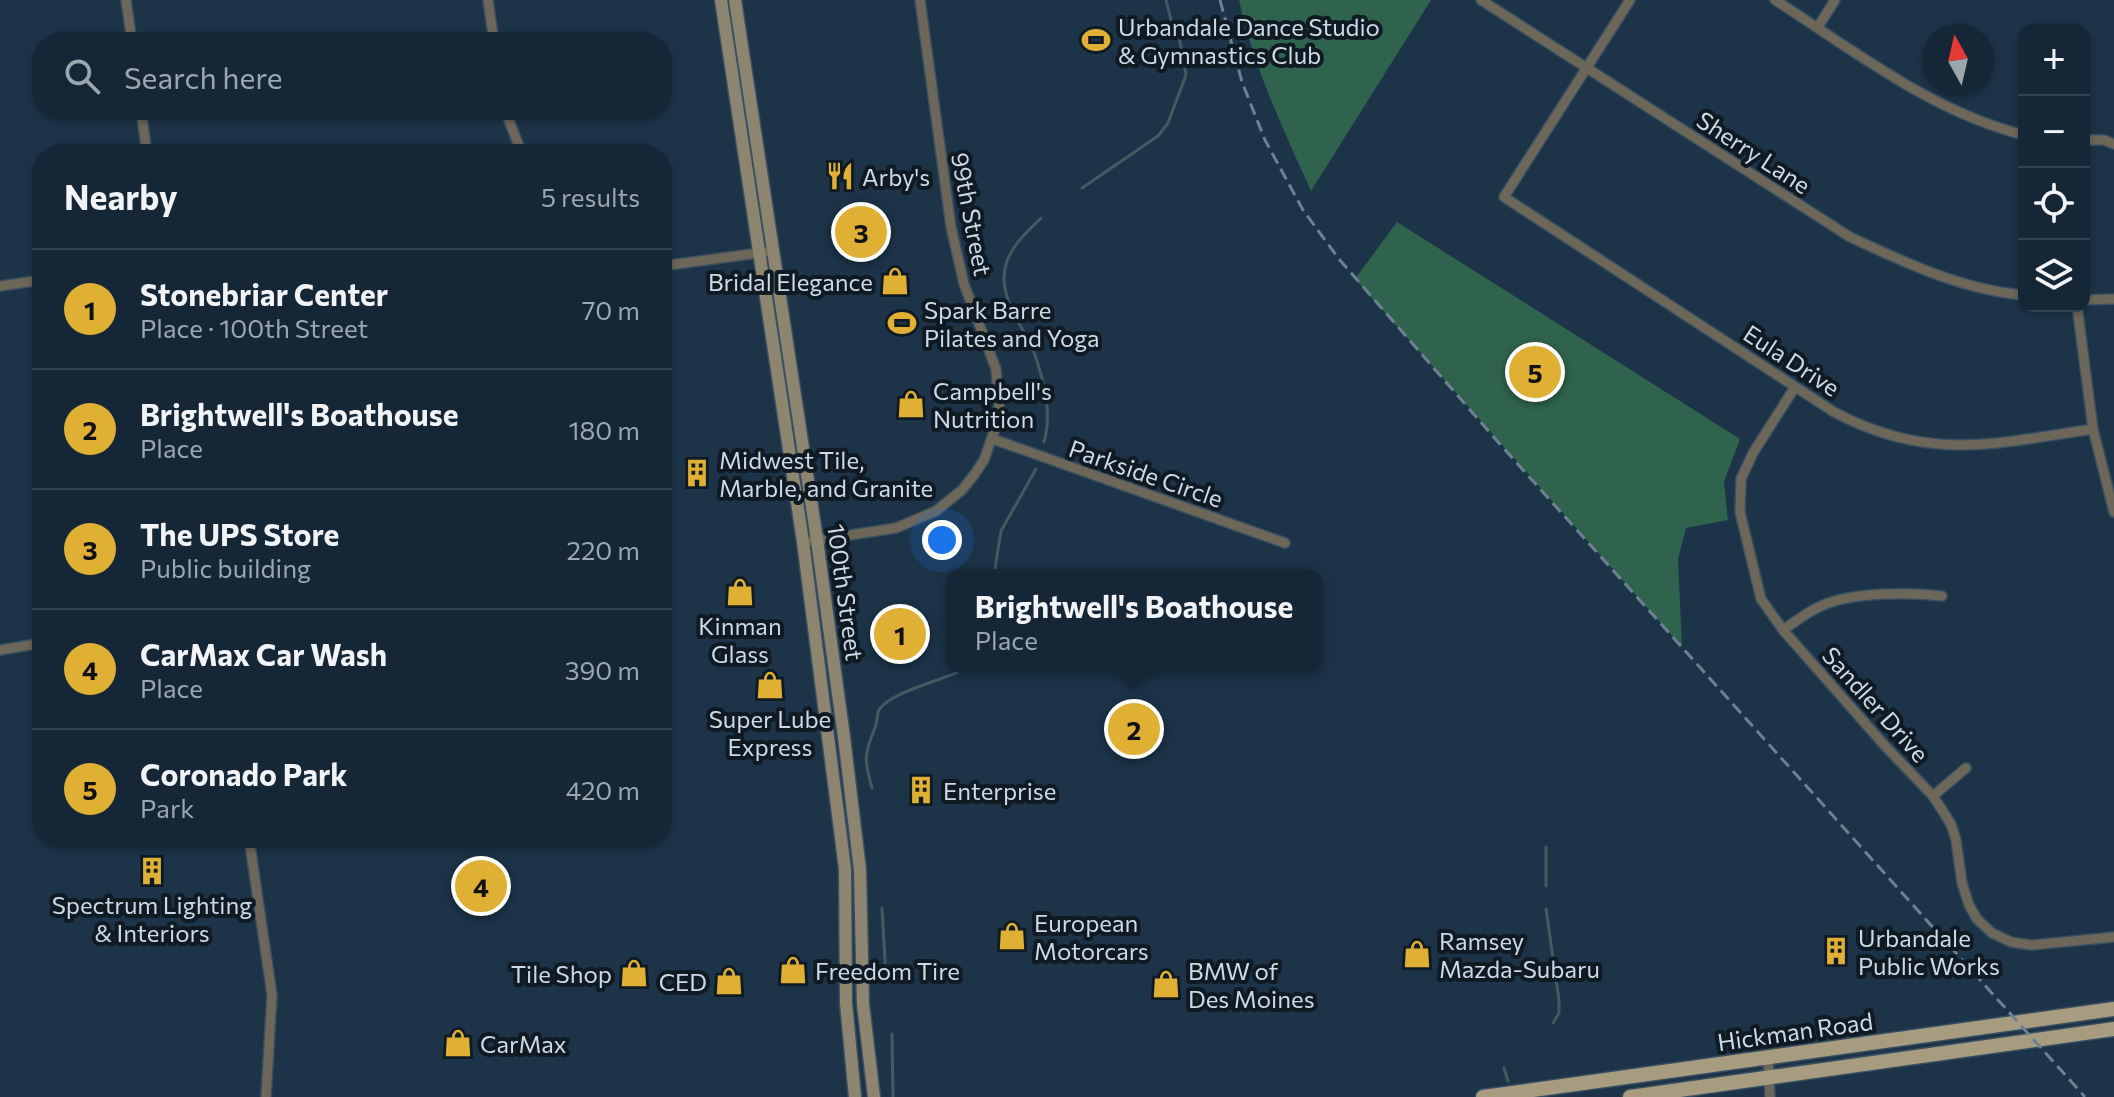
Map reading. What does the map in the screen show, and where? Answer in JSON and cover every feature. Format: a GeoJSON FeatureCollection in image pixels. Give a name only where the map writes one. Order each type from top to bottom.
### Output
{"type":"FeatureCollection","features":[{"type":"Feature","properties":{"kind":"main road","name":"100th Street"},"geometry":{"type":"LineString","coordinates":[[721,0],[803,542],[845,869],[846,1003],[855,1097]]}},
{"type":"Feature","properties":{"kind":"main road","name":"100th Street"},"geometry":{"type":"LineString","coordinates":[[735,0],[817,540],[860,870],[863,1004],[874,1097]]}},
{"type":"Feature","properties":{"kind":"main road","name":"Hickman Road"},"geometry":{"type":"LineString","coordinates":[[1483,1097],[2114,1009]]}},
{"type":"Feature","properties":{"kind":"main road","name":"Hickman Road"},"geometry":{"type":"LineString","coordinates":[[1630,1097],[2114,1029]]}},
{"type":"Feature","properties":{"kind":"street"},"geometry":{"type":"LineString","coordinates":[[126,0],[131,32]]}},
{"type":"Feature","properties":{"kind":"street"},"geometry":{"type":"LineString","coordinates":[[488,0],[493,32]]}},
{"type":"Feature","properties":{"kind":"street","name":"99th Street"},"geometry":{"type":"LineString","coordinates":[[803,542],[896,528],[936,511],[962,490],[974,475],[993,439],[999,405],[996,369],[956,255],[920,0]]}},
{"type":"Feature","properties":{"kind":"street","name":"Sherry Lane"},"geometry":{"type":"LineString","coordinates":[[1481,0],[1850,237],[1911,266],[1965,284],[2018,294]]}},
{"type":"Feature","properties":{"kind":"street"},"geometry":{"type":"LineString","coordinates":[[1587,68],[1630,0]]}},
{"type":"Feature","properties":{"kind":"street"},"geometry":{"type":"LineString","coordinates":[[1775,0],[1939,104],[1996,128],[2018,134]]}},
{"type":"Feature","properties":{"kind":"street"},"geometry":{"type":"LineString","coordinates":[[1818,27],[1835,0]]}},
{"type":"Feature","properties":{"kind":"street","name":"Eula Drive"},"geometry":{"type":"LineString","coordinates":[[1587,68],[1504,197],[1856,424],[1905,441],[1930,445],[1981,446],[2093,429]]}},
{"type":"Feature","properties":{"kind":"street"},"geometry":{"type":"LineString","coordinates":[[142,120],[146,144]]}},
{"type":"Feature","properties":{"kind":"street"},"geometry":{"type":"LineString","coordinates":[[509,120],[518,144]]}},
{"type":"Feature","properties":{"kind":"street"},"geometry":{"type":"LineString","coordinates":[[2090,140],[2111,141]]}},
{"type":"Feature","properties":{"kind":"street"},"geometry":{"type":"LineString","coordinates":[[672,265],[774,251]]}},
{"type":"Feature","properties":{"kind":"street"},"geometry":{"type":"LineString","coordinates":[[0,286],[32,281]]}},
{"type":"Feature","properties":{"kind":"street"},"geometry":{"type":"LineString","coordinates":[[2090,300],[2114,299]]}},
{"type":"Feature","properties":{"kind":"street"},"geometry":{"type":"LineString","coordinates":[[2078,312],[2093,429],[2114,512]]}},
{"type":"Feature","properties":{"kind":"street","name":"Sandler Drive"},"geometry":{"type":"LineString","coordinates":[[1795,387],[1747,463],[1739,495],[1740,512],[1761,599],[1783,630],[1933,796],[1951,824],[1962,883],[1977,919],[1992,933],[2011,942],[2031,945],[2114,937]]}},
{"type":"Feature","properties":{"kind":"street","name":"Parkside Circle"},"geometry":{"type":"LineString","coordinates":[[993,439],[1285,543]]}},
{"type":"Feature","properties":{"kind":"street"},"geometry":{"type":"LineString","coordinates":[[1783,630],[1821,606],[1836,601],[1909,592],[1942,596]]}},
{"type":"Feature","properties":{"kind":"street"},"geometry":{"type":"LineString","coordinates":[[0,650],[32,645]]}},
{"type":"Feature","properties":{"kind":"street"},"geometry":{"type":"LineString","coordinates":[[1933,796],[1966,768]]}},
{"type":"Feature","properties":{"kind":"street"},"geometry":{"type":"LineString","coordinates":[[250,848],[272,995],[266,1097]]}},
{"type":"Feature","properties":{"kind":"street"},"geometry":{"type":"LineString","coordinates":[[1768,1058],[1770,1097]]}},
{"type":"Feature","properties":{"kind":"green space"},"geometry":{"type":"Polygon","coordinates":[[[1239,0],[1431,0],[1311,191],[1261,73],[1239,0]]]}},
{"type":"Feature","properties":{"kind":"green space"},"geometry":{"type":"Polygon","coordinates":[[[1397,222],[1740,439],[1724,482],[1728,520],[1686,528],[1678,559],[1682,647],[1355,279],[1397,222]]]}},
{"type":"Feature","properties":{"kind":"waterway"},"geometry":{"type":"LineString","coordinates":[[1082,188],[1158,136],[1168,123],[1186,75],[1178,31],[1171,20],[1166,0]]}},
{"type":"Feature","properties":{"kind":"waterway"},"geometry":{"type":"LineString","coordinates":[[1041,218],[1013,249],[1004,274],[1008,299],[1031,346],[1042,379],[1047,410],[1044,442]]}},
{"type":"Feature","properties":{"kind":"waterway"},"geometry":{"type":"LineString","coordinates":[[995,569],[1001,531],[1036,469]]}},
{"type":"Feature","properties":{"kind":"waterway"},"geometry":{"type":"LineString","coordinates":[[872,788],[866,757],[879,710],[885,703],[907,691],[957,673]]}},
{"type":"Feature","properties":{"kind":"waterway"},"geometry":{"type":"LineString","coordinates":[[1546,847],[1546,886]]}},
{"type":"Feature","properties":{"kind":"waterway"},"geometry":{"type":"LineString","coordinates":[[882,908],[886,978]]}},
{"type":"Feature","properties":{"kind":"waterway"},"geometry":{"type":"LineString","coordinates":[[1546,909],[1559,1000],[1559,1013],[1553,1023]]}},
{"type":"Feature","properties":{"kind":"waterway"},"geometry":{"type":"LineString","coordinates":[[892,1034],[893,1097]]}},
{"type":"Feature","properties":{"kind":"waterway"},"geometry":{"type":"LineString","coordinates":[[1504,1068],[1508,1081]]}},
{"type":"Feature","properties":{"kind":"railway"},"geometry":{"type":"LineString","coordinates":[[1220,0],[1242,82],[1265,140],[1303,210],[1339,259],[1498,442],[2085,1097]]}},
{"type":"Feature","properties":{"kind":"place","name":"Urbandale Dance Studio & Gymnastics Club"},"geometry":{"type":"Point","coordinates":[1096,40]}},
{"type":"Feature","properties":{"kind":"place","name":"Arby's"},"geometry":{"type":"Point","coordinates":[840,176]}},
{"type":"Feature","properties":{"kind":"place","name":"The UPS Store"},"geometry":{"type":"Point","coordinates":[861,232]}},
{"type":"Feature","properties":{"kind":"place","name":"Bridal Elegance"},"geometry":{"type":"Point","coordinates":[895,281]}},
{"type":"Feature","properties":{"kind":"place","name":"Spark Barre Pilates and Yoga"},"geometry":{"type":"Point","coordinates":[902,323]}},
{"type":"Feature","properties":{"kind":"place","name":"Coronado Park"},"geometry":{"type":"Point","coordinates":[1535,372]}},
{"type":"Feature","properties":{"kind":"place","name":"Campbell's Nutrition"},"geometry":{"type":"Point","coordinates":[911,404]}},
{"type":"Feature","properties":{"kind":"place","name":"Midwest Tile, Marble, and Granite"},"geometry":{"type":"Point","coordinates":[697,473]}},
{"type":"Feature","properties":{"kind":"place","name":"Kinman Glass"},"geometry":{"type":"Point","coordinates":[740,592]}},
{"type":"Feature","properties":{"kind":"place","name":"Stonebriar Center"},"geometry":{"type":"Point","coordinates":[900,634]}},
{"type":"Feature","properties":{"kind":"place","name":"Super Lube Express"},"geometry":{"type":"Point","coordinates":[770,685]}},
{"type":"Feature","properties":{"kind":"place","name":"Brightwell's Boathouse"},"geometry":{"type":"Point","coordinates":[1134,729]}},
{"type":"Feature","properties":{"kind":"place","name":"Enterprise"},"geometry":{"type":"Point","coordinates":[921,790]}},
{"type":"Feature","properties":{"kind":"place","name":"Spectrum Lighting & Interiors"},"geometry":{"type":"Point","coordinates":[152,871]}},
{"type":"Feature","properties":{"kind":"place","name":"CarMax Car Wash"},"geometry":{"type":"Point","coordinates":[481,886]}},
{"type":"Feature","properties":{"kind":"place","name":"European Motorcars"},"geometry":{"type":"Point","coordinates":[1012,936]}},
{"type":"Feature","properties":{"kind":"place","name":"Urbandale Public Works"},"geometry":{"type":"Point","coordinates":[1836,951]}},
{"type":"Feature","properties":{"kind":"place","name":"Ramsey Mazda-Subaru"},"geometry":{"type":"Point","coordinates":[1417,954]}},
{"type":"Feature","properties":{"kind":"place","name":"Freedom Tire"},"geometry":{"type":"Point","coordinates":[793,970]}},
{"type":"Feature","properties":{"kind":"place","name":"Tile Shop"},"geometry":{"type":"Point","coordinates":[634,973]}},
{"type":"Feature","properties":{"kind":"place","name":"CED"},"geometry":{"type":"Point","coordinates":[729,981]}},
{"type":"Feature","properties":{"kind":"place","name":"BMW of Des Moines"},"geometry":{"type":"Point","coordinates":[1166,984]}},
{"type":"Feature","properties":{"kind":"place","name":"CarMax"},"geometry":{"type":"Point","coordinates":[458,1043]}}]}
